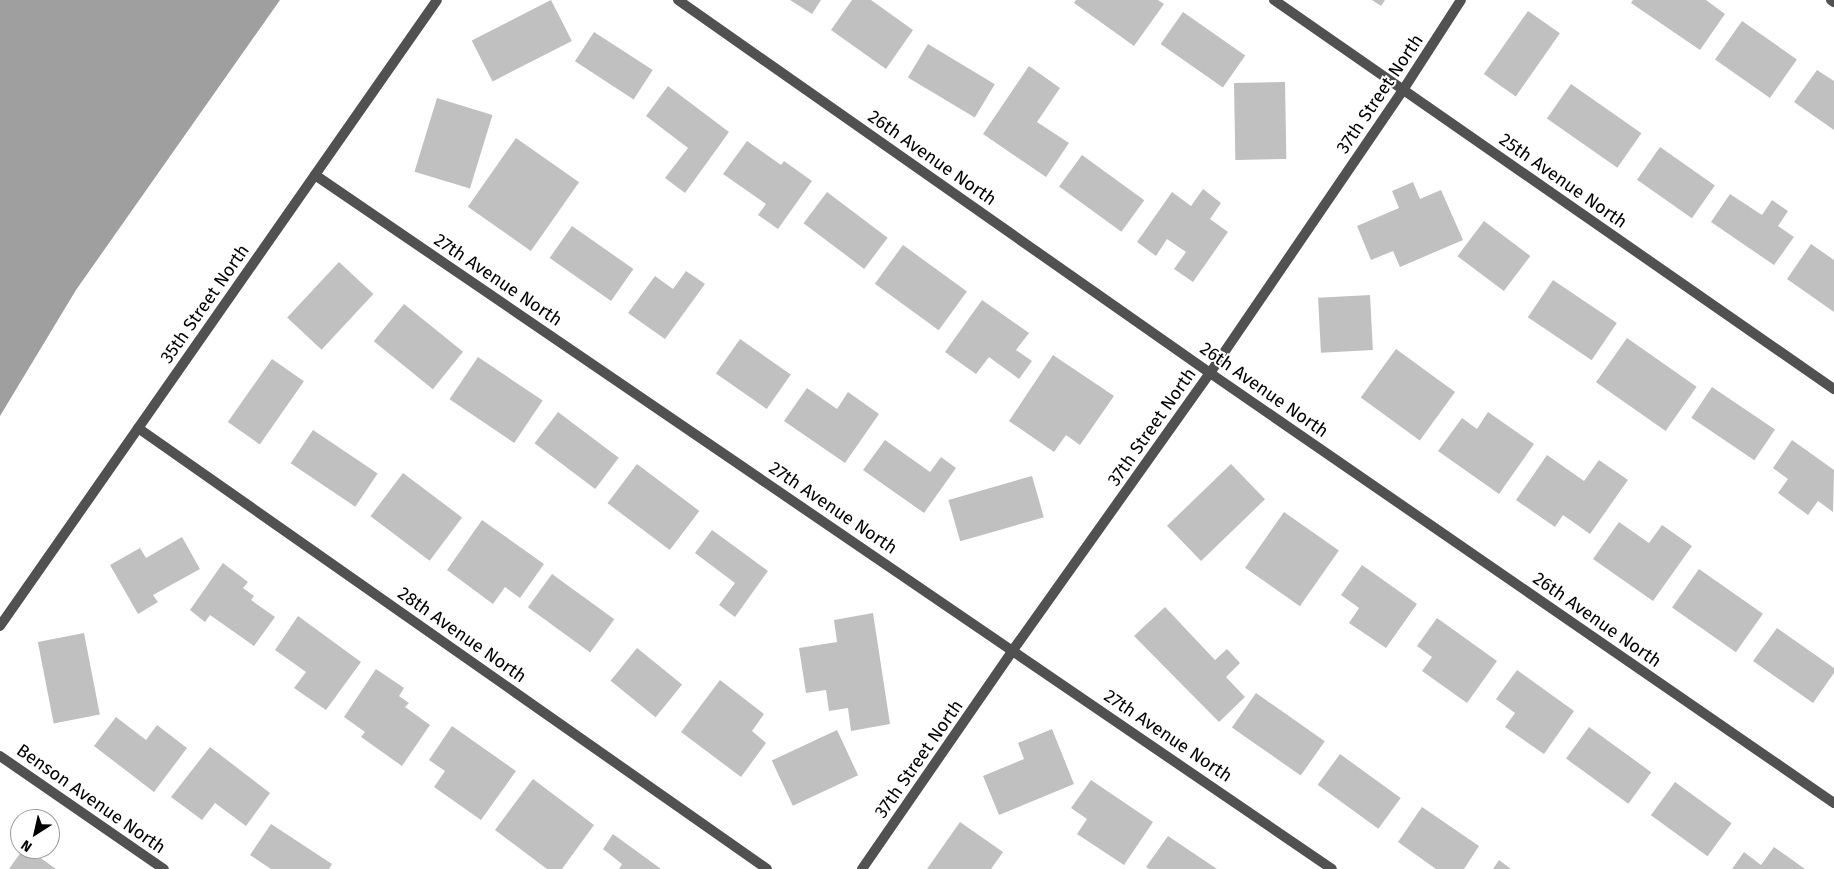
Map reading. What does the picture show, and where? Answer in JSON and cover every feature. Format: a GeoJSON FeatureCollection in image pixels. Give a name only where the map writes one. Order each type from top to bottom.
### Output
{"type":"FeatureCollection","features":[{"type":"Feature","properties":{"kind":"street","name":"35th Street North"},"geometry":{"type":"LineString","coordinates":[[0,626],[437,0]]}},
{"type":"Feature","properties":{"kind":"street","name":"26th Avenue North"},"geometry":{"type":"LineString","coordinates":[[678,0],[1210,373],[1834,803]]}},
{"type":"Feature","properties":{"kind":"street","name":"25th Avenue North"},"geometry":{"type":"LineString","coordinates":[[1274,0],[1834,389]]}},
{"type":"Feature","properties":{"kind":"street","name":"37th Street North"},"geometry":{"type":"LineString","coordinates":[[862,869],[1013,650],[1210,373],[1403,90],[1461,0]]}},
{"type":"Feature","properties":{"kind":"street","name":"27th Avenue North"},"geometry":{"type":"LineString","coordinates":[[315,175],[1332,869]]}},
{"type":"Feature","properties":{"kind":"street","name":"28th Avenue North"},"geometry":{"type":"LineString","coordinates":[[138,428],[767,869]]}},
{"type":"Feature","properties":{"kind":"street","name":"Benson Avenue North"},"geometry":{"type":"LineString","coordinates":[[0,756],[164,869]]}},
{"type":"Feature","properties":{"kind":"shaded area"},"geometry":{"type":"Polygon","coordinates":[[[0,0],[280,0],[76,290],[0,416],[0,0]]]}},
{"type":"Feature","properties":{"kind":"building"},"geometry":{"type":"Polygon","coordinates":[[[551,0],[572,41],[493,81],[472,40],[551,0]]]}},
{"type":"Feature","properties":{"kind":"building"},"geometry":{"type":"Polygon","coordinates":[[[790,0],[821,0],[812,14],[790,0]]]}},
{"type":"Feature","properties":{"kind":"building"},"geometry":{"type":"Polygon","coordinates":[[[852,0],[871,0],[913,30],[886,69],[831,30],[852,0]]]}},
{"type":"Feature","properties":{"kind":"building"},"geometry":{"type":"Polygon","coordinates":[[[1076,0],[1158,0],[1164,4],[1134,46],[1074,3],[1076,0]]]}},
{"type":"Feature","properties":{"kind":"building"},"geometry":{"type":"Polygon","coordinates":[[[1372,0],[1385,0],[1381,6],[1372,0]]]}},
{"type":"Feature","properties":{"kind":"building"},"geometry":{"type":"Polygon","coordinates":[[[1633,0],[1706,0],[1725,14],[1700,50],[1631,3],[1633,0]]]}},
{"type":"Feature","properties":{"kind":"building"},"geometry":{"type":"Polygon","coordinates":[[[1528,11],[1560,33],[1516,96],[1484,74],[1528,11]]]}},
{"type":"Feature","properties":{"kind":"building"},"geometry":{"type":"Polygon","coordinates":[[[1183,12],[1245,56],[1223,88],[1161,44],[1183,12]]]}},
{"type":"Feature","properties":{"kind":"building"},"geometry":{"type":"Polygon","coordinates":[[[1742,21],[1797,59],[1770,98],[1715,60],[1742,21]]]}},
{"type":"Feature","properties":{"kind":"building"},"geometry":{"type":"Polygon","coordinates":[[[594,32],[653,70],[634,99],[575,61],[594,32]]]}},
{"type":"Feature","properties":{"kind":"building"},"geometry":{"type":"Polygon","coordinates":[[[928,44],[995,84],[975,118],[908,77],[928,44]]]}},
{"type":"Feature","properties":{"kind":"building"},"geometry":{"type":"Polygon","coordinates":[[[1029,66],[1060,88],[1037,122],[1069,143],[1046,177],[983,134],[1029,66]]]}},
{"type":"Feature","properties":{"kind":"building"},"geometry":{"type":"Polygon","coordinates":[[[1817,70],[1834,81],[1834,130],[1794,102],[1817,70]]]}},
{"type":"Feature","properties":{"kind":"building"},"geometry":{"type":"Polygon","coordinates":[[[1285,82],[1286,159],[1235,160],[1234,83],[1285,82]]]}},
{"type":"Feature","properties":{"kind":"building"},"geometry":{"type":"Polygon","coordinates":[[[1571,84],[1641,133],[1617,168],[1547,118],[1571,84]]]}},
{"type":"Feature","properties":{"kind":"building"},"geometry":{"type":"Polygon","coordinates":[[[668,86],[729,132],[685,193],[665,178],[688,148],[646,116],[668,86]]]}},
{"type":"Feature","properties":{"kind":"building"},"geometry":{"type":"Polygon","coordinates":[[[437,98],[492,115],[470,189],[414,172],[437,98]]]}},
{"type":"Feature","properties":{"kind":"building"},"geometry":{"type":"Polygon","coordinates":[[[516,138],[579,182],[531,251],[468,207],[516,138]]]}},
{"type":"Feature","properties":{"kind":"building"},"geometry":{"type":"Polygon","coordinates":[[[747,141],[781,165],[784,161],[812,181],[778,229],[758,215],[766,204],[723,174],[747,141]]]}},
{"type":"Feature","properties":{"kind":"building"},"geometry":{"type":"Polygon","coordinates":[[[1660,147],[1715,185],[1692,218],[1637,180],[1660,147]]]}},
{"type":"Feature","properties":{"kind":"building"},"geometry":{"type":"Polygon","coordinates":[[[1082,155],[1144,200],[1121,232],[1059,187],[1082,155]]]}},
{"type":"Feature","properties":{"kind":"building"},"geometry":{"type":"Polygon","coordinates":[[[1413,182],[1420,199],[1441,190],[1463,240],[1400,267],[1393,251],[1371,260],[1357,226],[1399,208],[1392,191],[1413,182]]]}},
{"type":"Feature","properties":{"kind":"building"},"geometry":{"type":"Polygon","coordinates":[[[1203,189],[1221,203],[1210,219],[1228,232],[1193,282],[1174,269],[1186,252],[1167,239],[1156,256],[1137,242],[1172,192],[1191,206],[1203,189]]]}},
{"type":"Feature","properties":{"kind":"building"},"geometry":{"type":"Polygon","coordinates":[[[827,192],[888,238],[864,269],[804,223],[827,192]]]}},
{"type":"Feature","properties":{"kind":"building"},"geometry":{"type":"Polygon","coordinates":[[[1730,194],[1762,215],[1772,200],[1788,211],[1778,226],[1794,237],[1774,265],[1711,222],[1730,194]]]}},
{"type":"Feature","properties":{"kind":"building"},"geometry":{"type":"Polygon","coordinates":[[[1484,221],[1530,256],[1504,291],[1458,256],[1484,221]]]}},
{"type":"Feature","properties":{"kind":"building"},"geometry":{"type":"Polygon","coordinates":[[[572,226],[633,269],[611,301],[550,258],[572,226]]]}},
{"type":"Feature","properties":{"kind":"building"},"geometry":{"type":"Polygon","coordinates":[[[1811,244],[1834,260],[1834,312],[1787,279],[1811,244]]]}},
{"type":"Feature","properties":{"kind":"building"},"geometry":{"type":"Polygon","coordinates":[[[903,245],[967,291],[939,330],[875,284],[903,245]]]}},
{"type":"Feature","properties":{"kind":"building"},"geometry":{"type":"Polygon","coordinates":[[[339,262],[373,294],[322,350],[287,318],[339,262]]]}},
{"type":"Feature","properties":{"kind":"building"},"geometry":{"type":"Polygon","coordinates":[[[686,271],[705,284],[665,339],[628,313],[655,276],[673,289],[686,271]]]}},
{"type":"Feature","properties":{"kind":"building"},"geometry":{"type":"Polygon","coordinates":[[[1553,280],[1617,323],[1592,360],[1528,317],[1553,280]]]}},
{"type":"Feature","properties":{"kind":"building"},"geometry":{"type":"Polygon","coordinates":[[[1370,295],[1373,350],[1321,353],[1318,298],[1370,295]]]}},
{"type":"Feature","properties":{"kind":"building"},"geometry":{"type":"Polygon","coordinates":[[[982,300],[1029,333],[1016,350],[1032,361],[1019,379],[989,357],[976,374],[945,352],[982,300]]]}},
{"type":"Feature","properties":{"kind":"building"},"geometry":{"type":"Polygon","coordinates":[[[404,304],[463,352],[433,389],[374,341],[404,304]]]}},
{"type":"Feature","properties":{"kind":"building"},"geometry":{"type":"Polygon","coordinates":[[[1627,338],[1697,387],[1666,431],[1596,382],[1627,338]]]}},
{"type":"Feature","properties":{"kind":"building"},"geometry":{"type":"Polygon","coordinates":[[[740,339],[791,375],[767,409],[716,373],[740,339]]]}},
{"type":"Feature","properties":{"kind":"building"},"geometry":{"type":"Polygon","coordinates":[[[1396,349],[1455,392],[1420,440],[1361,398],[1396,349]]]}},
{"type":"Feature","properties":{"kind":"building"},"geometry":{"type":"Polygon","coordinates":[[[1053,355],[1114,396],[1080,445],[1066,435],[1054,452],[1009,421],[1053,355]]]}},
{"type":"Feature","properties":{"kind":"building"},"geometry":{"type":"Polygon","coordinates":[[[478,357],[543,401],[514,443],[449,399],[478,357]]]}},
{"type":"Feature","properties":{"kind":"building"},"geometry":{"type":"Polygon","coordinates":[[[272,359],[304,381],[260,444],[228,422],[272,359]]]}},
{"type":"Feature","properties":{"kind":"building"},"geometry":{"type":"Polygon","coordinates":[[[1712,387],[1775,429],[1754,460],[1691,418],[1712,387]]]}},
{"type":"Feature","properties":{"kind":"building"},"geometry":{"type":"Polygon","coordinates":[[[807,388],[837,409],[848,392],[879,414],[845,463],[784,421],[807,388]]]}},
{"type":"Feature","properties":{"kind":"building"},"geometry":{"type":"Polygon","coordinates":[[[558,412],[619,458],[595,489],[535,443],[558,412]]]}},
{"type":"Feature","properties":{"kind":"building"},"geometry":{"type":"Polygon","coordinates":[[[1488,412],[1534,444],[1499,494],[1438,451],[1462,418],[1477,429],[1488,412]]]}},
{"type":"Feature","properties":{"kind":"building"},"geometry":{"type":"Polygon","coordinates":[[[313,430],[378,474],[355,507],[291,463],[313,430]]]}},
{"type":"Feature","properties":{"kind":"building"},"geometry":{"type":"Polygon","coordinates":[[[885,440],[930,472],[941,457],[956,468],[924,513],[863,470],[885,440]]]}},
{"type":"Feature","properties":{"kind":"building"},"geometry":{"type":"Polygon","coordinates":[[[1792,440],[1834,470],[1833,512],[1818,501],[1808,515],[1778,493],[1788,479],[1773,468],[1792,440]]]}},
{"type":"Feature","properties":{"kind":"building"},"geometry":{"type":"Polygon","coordinates":[[[1547,455],[1584,481],[1599,460],[1628,480],[1590,534],[1563,515],[1555,527],[1516,500],[1547,455]]]}},
{"type":"Feature","properties":{"kind":"building"},"geometry":{"type":"Polygon","coordinates":[[[637,464],[699,511],[670,550],[608,503],[637,464]]]}},
{"type":"Feature","properties":{"kind":"building"},"geometry":{"type":"Polygon","coordinates":[[[1231,464],[1265,499],[1201,561],[1167,526],[1231,464]]]}},
{"type":"Feature","properties":{"kind":"building"},"geometry":{"type":"Polygon","coordinates":[[[403,473],[462,518],[430,561],[371,516],[403,473]]]}},
{"type":"Feature","properties":{"kind":"building"},"geometry":{"type":"Polygon","coordinates":[[[1032,476],[1044,517],[960,541],[948,500],[1032,476]]]}},
{"type":"Feature","properties":{"kind":"building"},"geometry":{"type":"Polygon","coordinates":[[[1284,512],[1339,550],[1300,606],[1245,568],[1284,512]]]}},
{"type":"Feature","properties":{"kind":"building"},"geometry":{"type":"Polygon","coordinates":[[[482,520],[544,564],[520,598],[505,587],[493,604],[447,570],[482,520]]]}},
{"type":"Feature","properties":{"kind":"building"},"geometry":{"type":"Polygon","coordinates":[[[1619,522],[1649,543],[1662,525],[1692,546],[1653,601],[1593,559],[1619,522]]]}},
{"type":"Feature","properties":{"kind":"building"},"geometry":{"type":"Polygon","coordinates":[[[712,530],[768,571],[735,617],[719,605],[735,583],[695,553],[712,530]]]}},
{"type":"Feature","properties":{"kind":"building"},"geometry":{"type":"Polygon","coordinates":[[[182,537],[200,569],[153,595],[158,602],[138,614],[110,565],[140,548],[146,558],[182,537]]]}},
{"type":"Feature","properties":{"kind":"building"},"geometry":{"type":"Polygon","coordinates":[[[223,563],[248,582],[243,588],[254,596],[251,600],[275,617],[254,646],[210,615],[205,622],[190,610],[223,563]]]}},
{"type":"Feature","properties":{"kind":"building"},"geometry":{"type":"Polygon","coordinates":[[[1362,565],[1417,604],[1386,648],[1349,623],[1359,608],[1341,595],[1362,565]]]}},
{"type":"Feature","properties":{"kind":"building"},"geometry":{"type":"Polygon","coordinates":[[[1699,569],[1763,614],[1736,652],[1672,608],[1699,569]]]}},
{"type":"Feature","properties":{"kind":"building"},"geometry":{"type":"Polygon","coordinates":[[[552,574],[614,619],[590,652],[528,607],[552,574]]]}},
{"type":"Feature","properties":{"kind":"building"},"geometry":{"type":"Polygon","coordinates":[[[1165,607],[1215,660],[1227,649],[1240,663],[1226,677],[1245,697],[1219,722],[1134,636],[1165,607]]]}},
{"type":"Feature","properties":{"kind":"building"},"geometry":{"type":"Polygon","coordinates":[[[873,613],[890,724],[851,731],[848,708],[829,711],[826,690],[806,693],[799,648],[837,642],[834,620],[873,613]]]}},
{"type":"Feature","properties":{"kind":"building"},"geometry":{"type":"Polygon","coordinates":[[[298,616],[361,662],[326,710],[294,688],[306,672],[275,650],[298,616]]]}},
{"type":"Feature","properties":{"kind":"building"},"geometry":{"type":"Polygon","coordinates":[[[1437,618],[1497,661],[1467,703],[1422,671],[1432,657],[1417,646],[1437,618]]]}},
{"type":"Feature","properties":{"kind":"building"},"geometry":{"type":"Polygon","coordinates":[[[1777,628],[1834,668],[1834,673],[1813,703],[1753,661],[1777,628]]]}},
{"type":"Feature","properties":{"kind":"building"},"geometry":{"type":"Polygon","coordinates":[[[84,633],[100,714],[54,723],[38,642],[84,633]]]}},
{"type":"Feature","properties":{"kind":"building"},"geometry":{"type":"Polygon","coordinates":[[[637,648],[682,685],[656,717],[611,681],[637,648]]]}},
{"type":"Feature","properties":{"kind":"building"},"geometry":{"type":"Polygon","coordinates":[[[376,669],[404,688],[399,696],[409,703],[405,707],[430,725],[402,766],[361,737],[365,732],[344,717],[376,669]]]}},
{"type":"Feature","properties":{"kind":"building"},"geometry":{"type":"Polygon","coordinates":[[[1517,670],[1574,711],[1544,754],[1505,727],[1515,713],[1496,699],[1517,670]]]}},
{"type":"Feature","properties":{"kind":"building"},"geometry":{"type":"Polygon","coordinates":[[[720,680],[764,714],[752,731],[766,743],[741,777],[681,732],[720,680]]]}},
{"type":"Feature","properties":{"kind":"building"},"geometry":{"type":"Polygon","coordinates":[[[1256,693],[1325,741],[1301,776],[1232,727],[1256,693]]]}},
{"type":"Feature","properties":{"kind":"building"},"geometry":{"type":"Polygon","coordinates":[[[116,717],[146,740],[157,725],[187,748],[154,792],[94,746],[116,717]]]}},
{"type":"Feature","properties":{"kind":"building"},"geometry":{"type":"Polygon","coordinates":[[[452,726],[516,771],[481,820],[434,787],[445,771],[429,760],[452,726]]]}},
{"type":"Feature","properties":{"kind":"building"},"geometry":{"type":"Polygon","coordinates":[[[1589,727],[1651,772],[1628,804],[1566,759],[1589,727]]]}},
{"type":"Feature","properties":{"kind":"building"},"geometry":{"type":"Polygon","coordinates":[[[1052,729],[1074,784],[999,815],[983,776],[1024,759],[1018,743],[1052,729]]]}},
{"type":"Feature","properties":{"kind":"building"},"geometry":{"type":"Polygon","coordinates":[[[837,730],[858,775],[793,806],[772,760],[837,730]]]}},
{"type":"Feature","properties":{"kind":"building"},"geometry":{"type":"Polygon","coordinates":[[[210,747],[270,793],[246,826],[215,803],[202,820],[171,797],[210,747]]]}},
{"type":"Feature","properties":{"kind":"building"},"geometry":{"type":"Polygon","coordinates":[[[1340,754],[1401,798],[1378,829],[1318,785],[1340,754]]]}},
{"type":"Feature","properties":{"kind":"building"},"geometry":{"type":"Polygon","coordinates":[[[533,779],[594,825],[562,869],[547,869],[495,830],[533,779]]]}},
{"type":"Feature","properties":{"kind":"building"},"geometry":{"type":"Polygon","coordinates":[[[1091,780],[1153,822],[1124,865],[1077,834],[1087,819],[1071,808],[1091,780]]]}},
{"type":"Feature","properties":{"kind":"building"},"geometry":{"type":"Polygon","coordinates":[[[1675,782],[1732,823],[1708,856],[1651,815],[1675,782]]]}},
{"type":"Feature","properties":{"kind":"building"},"geometry":{"type":"Polygon","coordinates":[[[1422,807],[1479,846],[1464,869],[1436,869],[1398,842],[1422,807]]]}},
{"type":"Feature","properties":{"kind":"building"},"geometry":{"type":"Polygon","coordinates":[[[960,822],[1003,852],[991,869],[927,869],[960,822]]]}},
{"type":"Feature","properties":{"kind":"building"},"geometry":{"type":"Polygon","coordinates":[[[271,824],[332,864],[329,869],[271,869],[250,855],[271,824]]]}},
{"type":"Feature","properties":{"kind":"building"},"geometry":{"type":"Polygon","coordinates":[[[613,834],[661,869],[619,869],[622,864],[603,849],[613,834]]]}},
{"type":"Feature","properties":{"kind":"building"},"geometry":{"type":"Polygon","coordinates":[[[1168,836],[1217,869],[1149,869],[1146,867],[1168,836]]]}},
{"type":"Feature","properties":{"kind":"building"},"geometry":{"type":"Polygon","coordinates":[[[1774,847],[1805,869],[1732,869],[1744,852],[1761,865],[1774,847]]]}},
{"type":"Feature","properties":{"kind":"building"},"geometry":{"type":"Polygon","coordinates":[[[16,859],[42,859],[56,869],[9,869],[16,859]]]}},
{"type":"Feature","properties":{"kind":"building"},"geometry":{"type":"Polygon","coordinates":[[[1499,860],[1511,869],[1493,869],[1499,860]]]}}]}
